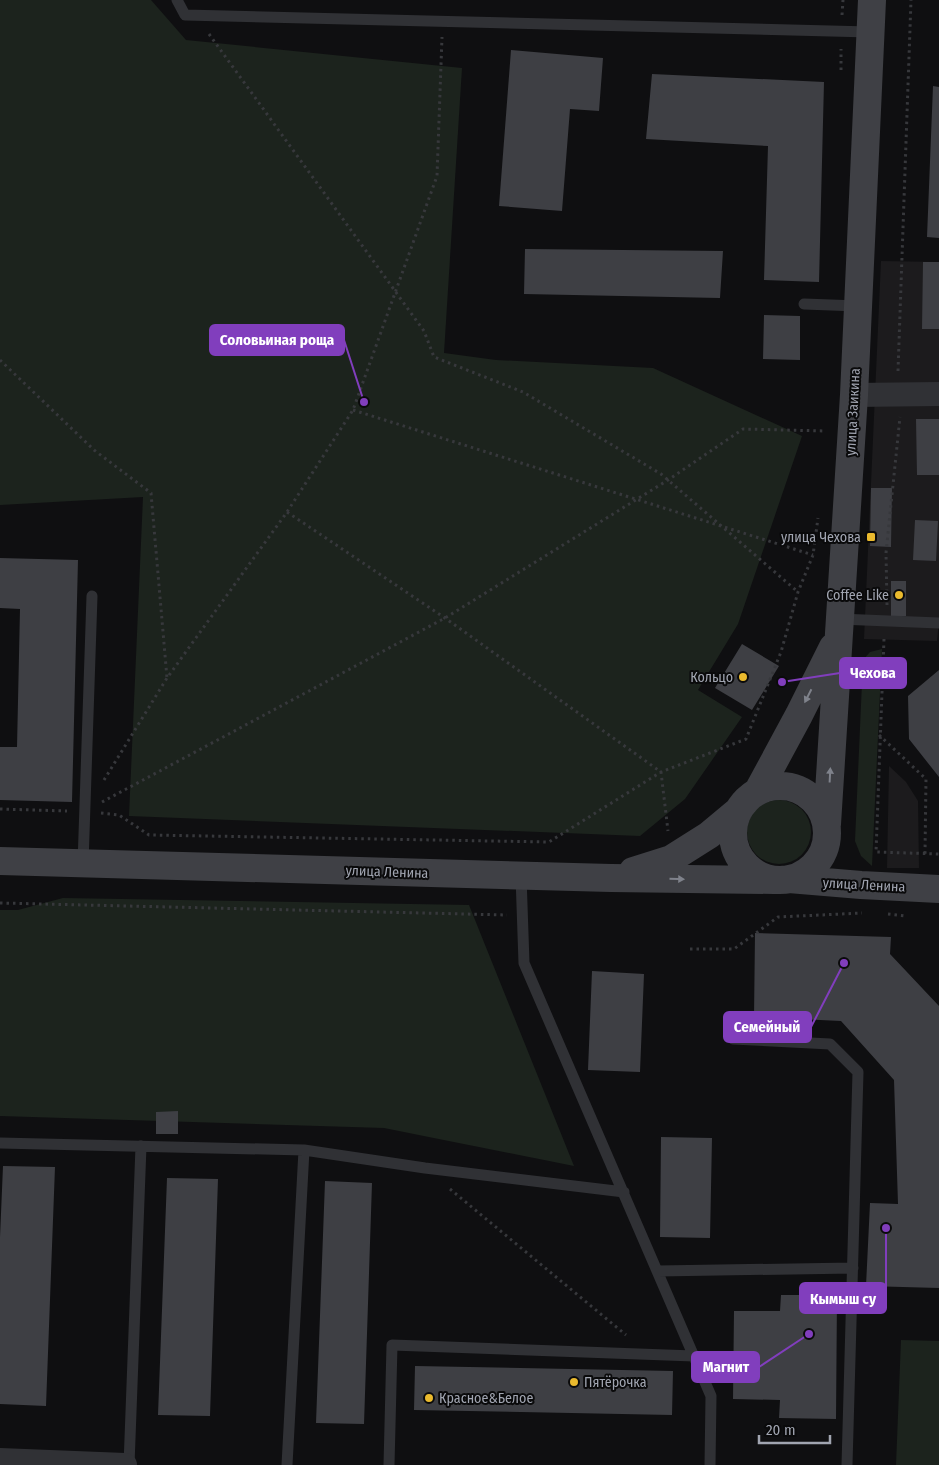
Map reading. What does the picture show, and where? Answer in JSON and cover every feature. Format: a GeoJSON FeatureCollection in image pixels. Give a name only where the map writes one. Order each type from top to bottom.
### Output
{"type":"FeatureCollection","features":[{"type":"Feature","properties":{"kind":"main road","name":"улица Заикина"},"geometry":{"type":"LineString","coordinates":[[861,885],[842,871],[832,855],[827,831],[838,628],[854,395],[872,0]]}},
{"type":"Feature","properties":{"kind":"main road"},"geometry":{"type":"LineString","coordinates":[[758,791],[799,716],[838,628]]}},
{"type":"Feature","properties":{"kind":"main road"},"geometry":{"type":"LineString","coordinates":[[611,878],[671,859],[709,835],[758,791],[772,786],[787,786],[801,790],[813,798],[822,810],[827,831],[823,853],[815,865],[804,874],[782,880],[760,875],[747,867],[738,854],[733,840],[733,824],[738,810]]}},
{"type":"Feature","properties":{"kind":"main road","name":"улица Ленина"},"geometry":{"type":"LineString","coordinates":[[0,862],[521,876],[782,880],[939,888]]}},
{"type":"Feature","properties":{"kind":"street"},"geometry":{"type":"LineString","coordinates":[[854,395],[939,394]]}},
{"type":"Feature","properties":{"kind":"street"},"geometry":{"type":"LineString","coordinates":[[0,1460],[125,1465]]}},
{"type":"Feature","properties":{"kind":"lane"},"geometry":{"type":"LineString","coordinates":[[177,0],[185,15],[870,32]]}},
{"type":"Feature","properties":{"kind":"lane"},"geometry":{"type":"LineString","coordinates":[[804,304],[858,306]]}},
{"type":"Feature","properties":{"kind":"lane"},"geometry":{"type":"LineString","coordinates":[[84,864],[84,812],[92,596]]}},
{"type":"Feature","properties":{"kind":"lane"},"geometry":{"type":"LineString","coordinates":[[838,628],[885,621],[939,623]]}},
{"type":"Feature","properties":{"kind":"lane"},"geometry":{"type":"LineString","coordinates":[[521,876],[524,963],[711,1396],[710,1465]]}},
{"type":"Feature","properties":{"kind":"lane"},"geometry":{"type":"LineString","coordinates":[[733,1039],[830,1044],[858,1072],[847,1465]]}},
{"type":"Feature","properties":{"kind":"lane"},"geometry":{"type":"LineString","coordinates":[[0,1143],[304,1150],[425,1168],[624,1192]]}},
{"type":"Feature","properties":{"kind":"lane"},"geometry":{"type":"LineString","coordinates":[[129,1465],[142,1146]]}},
{"type":"Feature","properties":{"kind":"lane"},"geometry":{"type":"LineString","coordinates":[[287,1465],[304,1150]]}},
{"type":"Feature","properties":{"kind":"lane"},"geometry":{"type":"LineString","coordinates":[[658,1271],[853,1268]]}},
{"type":"Feature","properties":{"kind":"lane"},"geometry":{"type":"LineString","coordinates":[[390,1465],[392,1345],[694,1356]]}},
{"type":"Feature","properties":{"kind":"path"},"geometry":{"type":"LineString","coordinates":[[841,70],[843,0]]}},
{"type":"Feature","properties":{"kind":"path"},"geometry":{"type":"LineString","coordinates":[[911,0],[898,359],[900,422],[886,553],[887,604],[882,655],[876,852],[939,854]]}},
{"type":"Feature","properties":{"kind":"path"},"geometry":{"type":"LineString","coordinates":[[196,15],[424,331],[434,357],[523,392],[661,474],[798,592]]}},
{"type":"Feature","properties":{"kind":"path"},"geometry":{"type":"LineString","coordinates":[[84,812],[167,678],[287,512],[353,410],[437,176],[442,21]]}},
{"type":"Feature","properties":{"kind":"path"},"geometry":{"type":"LineString","coordinates":[[0,360],[94,450],[151,493],[167,678]]}},
{"type":"Feature","properties":{"kind":"path"},"geometry":{"type":"LineString","coordinates":[[353,410],[813,555]]}},
{"type":"Feature","properties":{"kind":"path"},"geometry":{"type":"LineString","coordinates":[[84,812],[445,618],[668,480],[743,429],[830,431]]}},
{"type":"Feature","properties":{"kind":"path"},"geometry":{"type":"LineString","coordinates":[[0,810],[84,812],[119,815],[149,835],[549,842],[661,772],[746,739],[781,652],[798,592],[813,555],[819,511]]}},
{"type":"Feature","properties":{"kind":"path"},"geometry":{"type":"LineString","coordinates":[[287,512],[445,618],[661,772],[671,859]]}},
{"type":"Feature","properties":{"kind":"path"},"geometry":{"type":"LineString","coordinates":[[880,735],[926,778],[925,854]]}},
{"type":"Feature","properties":{"kind":"path"},"geometry":{"type":"LineString","coordinates":[[0,903],[522,915]]}},
{"type":"Feature","properties":{"kind":"path"},"geometry":{"type":"LineString","coordinates":[[690,949],[734,949],[778,917],[865,913]]}},
{"type":"Feature","properties":{"kind":"path"},"geometry":{"type":"LineString","coordinates":[[882,913],[905,916]]}},
{"type":"Feature","properties":{"kind":"path"},"geometry":{"type":"LineString","coordinates":[[425,1168],[649,1354]]}},
{"type":"Feature","properties":{"kind":"shaded area"},"geometry":{"type":"Polygon","coordinates":[[[0,0],[151,0],[186,40],[462,68],[444,353],[496,360],[653,368],[802,436],[738,624],[698,690],[742,717],[685,799],[640,836],[129,816],[143,497],[0,505],[0,0]]]}},
{"type":"Feature","properties":{"kind":"shaded area"},"geometry":{"type":"Polygon","coordinates":[[[881,261],[939,262],[939,621],[937,641],[864,639],[881,261]]]}},
{"type":"Feature","properties":{"kind":"shaded area"},"geometry":{"type":"Polygon","coordinates":[[[882,649],[872,866],[861,856],[855,841],[863,660],[870,652],[882,649]]]}},
{"type":"Feature","properties":{"kind":"shaded area"},"geometry":{"type":"Polygon","coordinates":[[[889,766],[906,782],[918,801],[919,868],[887,868],[889,766]]]}},
{"type":"Feature","properties":{"kind":"shaded area"},"geometry":{"type":"Polygon","coordinates":[[[779,800],[797,806],[805,814],[811,832],[805,850],[797,858],[779,864],[761,858],[753,850],[747,832],[753,814],[761,806],[779,800]]]}},
{"type":"Feature","properties":{"kind":"shaded area"},"geometry":{"type":"Polygon","coordinates":[[[63,898],[469,905],[574,1166],[384,1128],[0,1116],[0,910],[18,910],[63,898]]]}},
{"type":"Feature","properties":{"kind":"shaded area"},"geometry":{"type":"Polygon","coordinates":[[[901,1340],[939,1341],[939,1465],[896,1465],[901,1340]]]}},
{"type":"Feature","properties":{"kind":"building"},"geometry":{"type":"Polygon","coordinates":[[[511,50],[603,58],[599,111],[570,109],[562,211],[499,206],[511,50]]]}},
{"type":"Feature","properties":{"kind":"building"},"geometry":{"type":"Polygon","coordinates":[[[652,74],[824,82],[819,282],[764,280],[768,146],[646,139],[652,74]]]}},
{"type":"Feature","properties":{"kind":"building"},"geometry":{"type":"Polygon","coordinates":[[[933,86],[939,87],[939,238],[927,237],[933,86]]]}},
{"type":"Feature","properties":{"kind":"building"},"geometry":{"type":"Polygon","coordinates":[[[525,249],[723,251],[720,298],[524,294],[525,249]]]}},
{"type":"Feature","properties":{"kind":"building"},"geometry":{"type":"Polygon","coordinates":[[[923,262],[939,262],[939,329],[922,329],[923,262]]]}},
{"type":"Feature","properties":{"kind":"building"},"geometry":{"type":"Polygon","coordinates":[[[764,315],[800,316],[800,360],[763,359],[764,315]]]}},
{"type":"Feature","properties":{"kind":"building"},"geometry":{"type":"Polygon","coordinates":[[[916,419],[939,419],[939,475],[917,475],[916,419]]]}},
{"type":"Feature","properties":{"kind":"building"},"geometry":{"type":"Polygon","coordinates":[[[871,488],[892,488],[891,547],[870,546],[871,488]]]}},
{"type":"Feature","properties":{"kind":"building"},"geometry":{"type":"Polygon","coordinates":[[[915,520],[938,521],[936,561],[913,560],[915,520]]]}},
{"type":"Feature","properties":{"kind":"building"},"geometry":{"type":"Polygon","coordinates":[[[0,558],[78,560],[72,802],[0,800],[0,747],[17,747],[20,609],[0,608],[0,558]]]}},
{"type":"Feature","properties":{"kind":"building"},"geometry":{"type":"Polygon","coordinates":[[[891,581],[906,581],[906,616],[891,616],[891,581]]]}},
{"type":"Feature","properties":{"kind":"building"},"geometry":{"type":"Polygon","coordinates":[[[742,644],[779,666],[752,710],[715,688],[742,644]]]}},
{"type":"Feature","properties":{"kind":"building"},"geometry":{"type":"Polygon","coordinates":[[[939,670],[939,777],[909,739],[908,696],[939,670]]]}},
{"type":"Feature","properties":{"kind":"building"},"geometry":{"type":"Polygon","coordinates":[[[755,933],[891,937],[890,954],[939,1006],[939,1288],[866,1286],[870,1203],[898,1204],[894,1080],[841,1021],[754,1017],[755,933]]]}},
{"type":"Feature","properties":{"kind":"building"},"geometry":{"type":"Polygon","coordinates":[[[592,971],[644,974],[640,1072],[588,1070],[592,971]]]}},
{"type":"Feature","properties":{"kind":"building"},"geometry":{"type":"Polygon","coordinates":[[[178,1111],[178,1134],[156,1134],[156,1112],[178,1111]]]}},
{"type":"Feature","properties":{"kind":"building"},"geometry":{"type":"Polygon","coordinates":[[[661,1137],[712,1138],[710,1238],[660,1237],[661,1137]]]}},
{"type":"Feature","properties":{"kind":"building"},"geometry":{"type":"Polygon","coordinates":[[[3,1166],[55,1167],[46,1406],[0,1404],[0,1237],[3,1166]]]}},
{"type":"Feature","properties":{"kind":"building"},"geometry":{"type":"Polygon","coordinates":[[[167,1178],[218,1179],[210,1416],[158,1415],[167,1178]]]}},
{"type":"Feature","properties":{"kind":"building"},"geometry":{"type":"Polygon","coordinates":[[[325,1181],[372,1183],[364,1424],[316,1423],[325,1181]]]}},
{"type":"Feature","properties":{"kind":"building"},"geometry":{"type":"Polygon","coordinates":[[[781,1295],[837,1295],[836,1419],[779,1418],[780,1400],[733,1399],[734,1311],[780,1311],[781,1295]]]}},
{"type":"Feature","properties":{"kind":"building"},"geometry":{"type":"Polygon","coordinates":[[[415,1366],[673,1371],[672,1415],[414,1410],[415,1366]]]}},
{"type":"Feature","properties":{"kind":"place","name":"Соловьиная роща"},"geometry":{"type":"Point","coordinates":[364,402]}},
{"type":"Feature","properties":{"kind":"place","name":"улица Чехова"},"geometry":{"type":"Point","coordinates":[871,537]}},
{"type":"Feature","properties":{"kind":"place","name":"Coffee Like"},"geometry":{"type":"Point","coordinates":[899,595]}},
{"type":"Feature","properties":{"kind":"place","name":"Кольцо"},"geometry":{"type":"Point","coordinates":[743,677]}},
{"type":"Feature","properties":{"kind":"place","name":"Чехова"},"geometry":{"type":"Point","coordinates":[782,682]}},
{"type":"Feature","properties":{"kind":"place","name":"Семейный"},"geometry":{"type":"Point","coordinates":[844,963]}},
{"type":"Feature","properties":{"kind":"place","name":"Кымыш су"},"geometry":{"type":"Point","coordinates":[886,1228]}},
{"type":"Feature","properties":{"kind":"place","name":"Магнит"},"geometry":{"type":"Point","coordinates":[809,1334]}},
{"type":"Feature","properties":{"kind":"place","name":"Пятёрочка"},"geometry":{"type":"Point","coordinates":[574,1382]}},
{"type":"Feature","properties":{"kind":"place","name":"Красное&Белое"},"geometry":{"type":"Point","coordinates":[429,1398]}}]}
